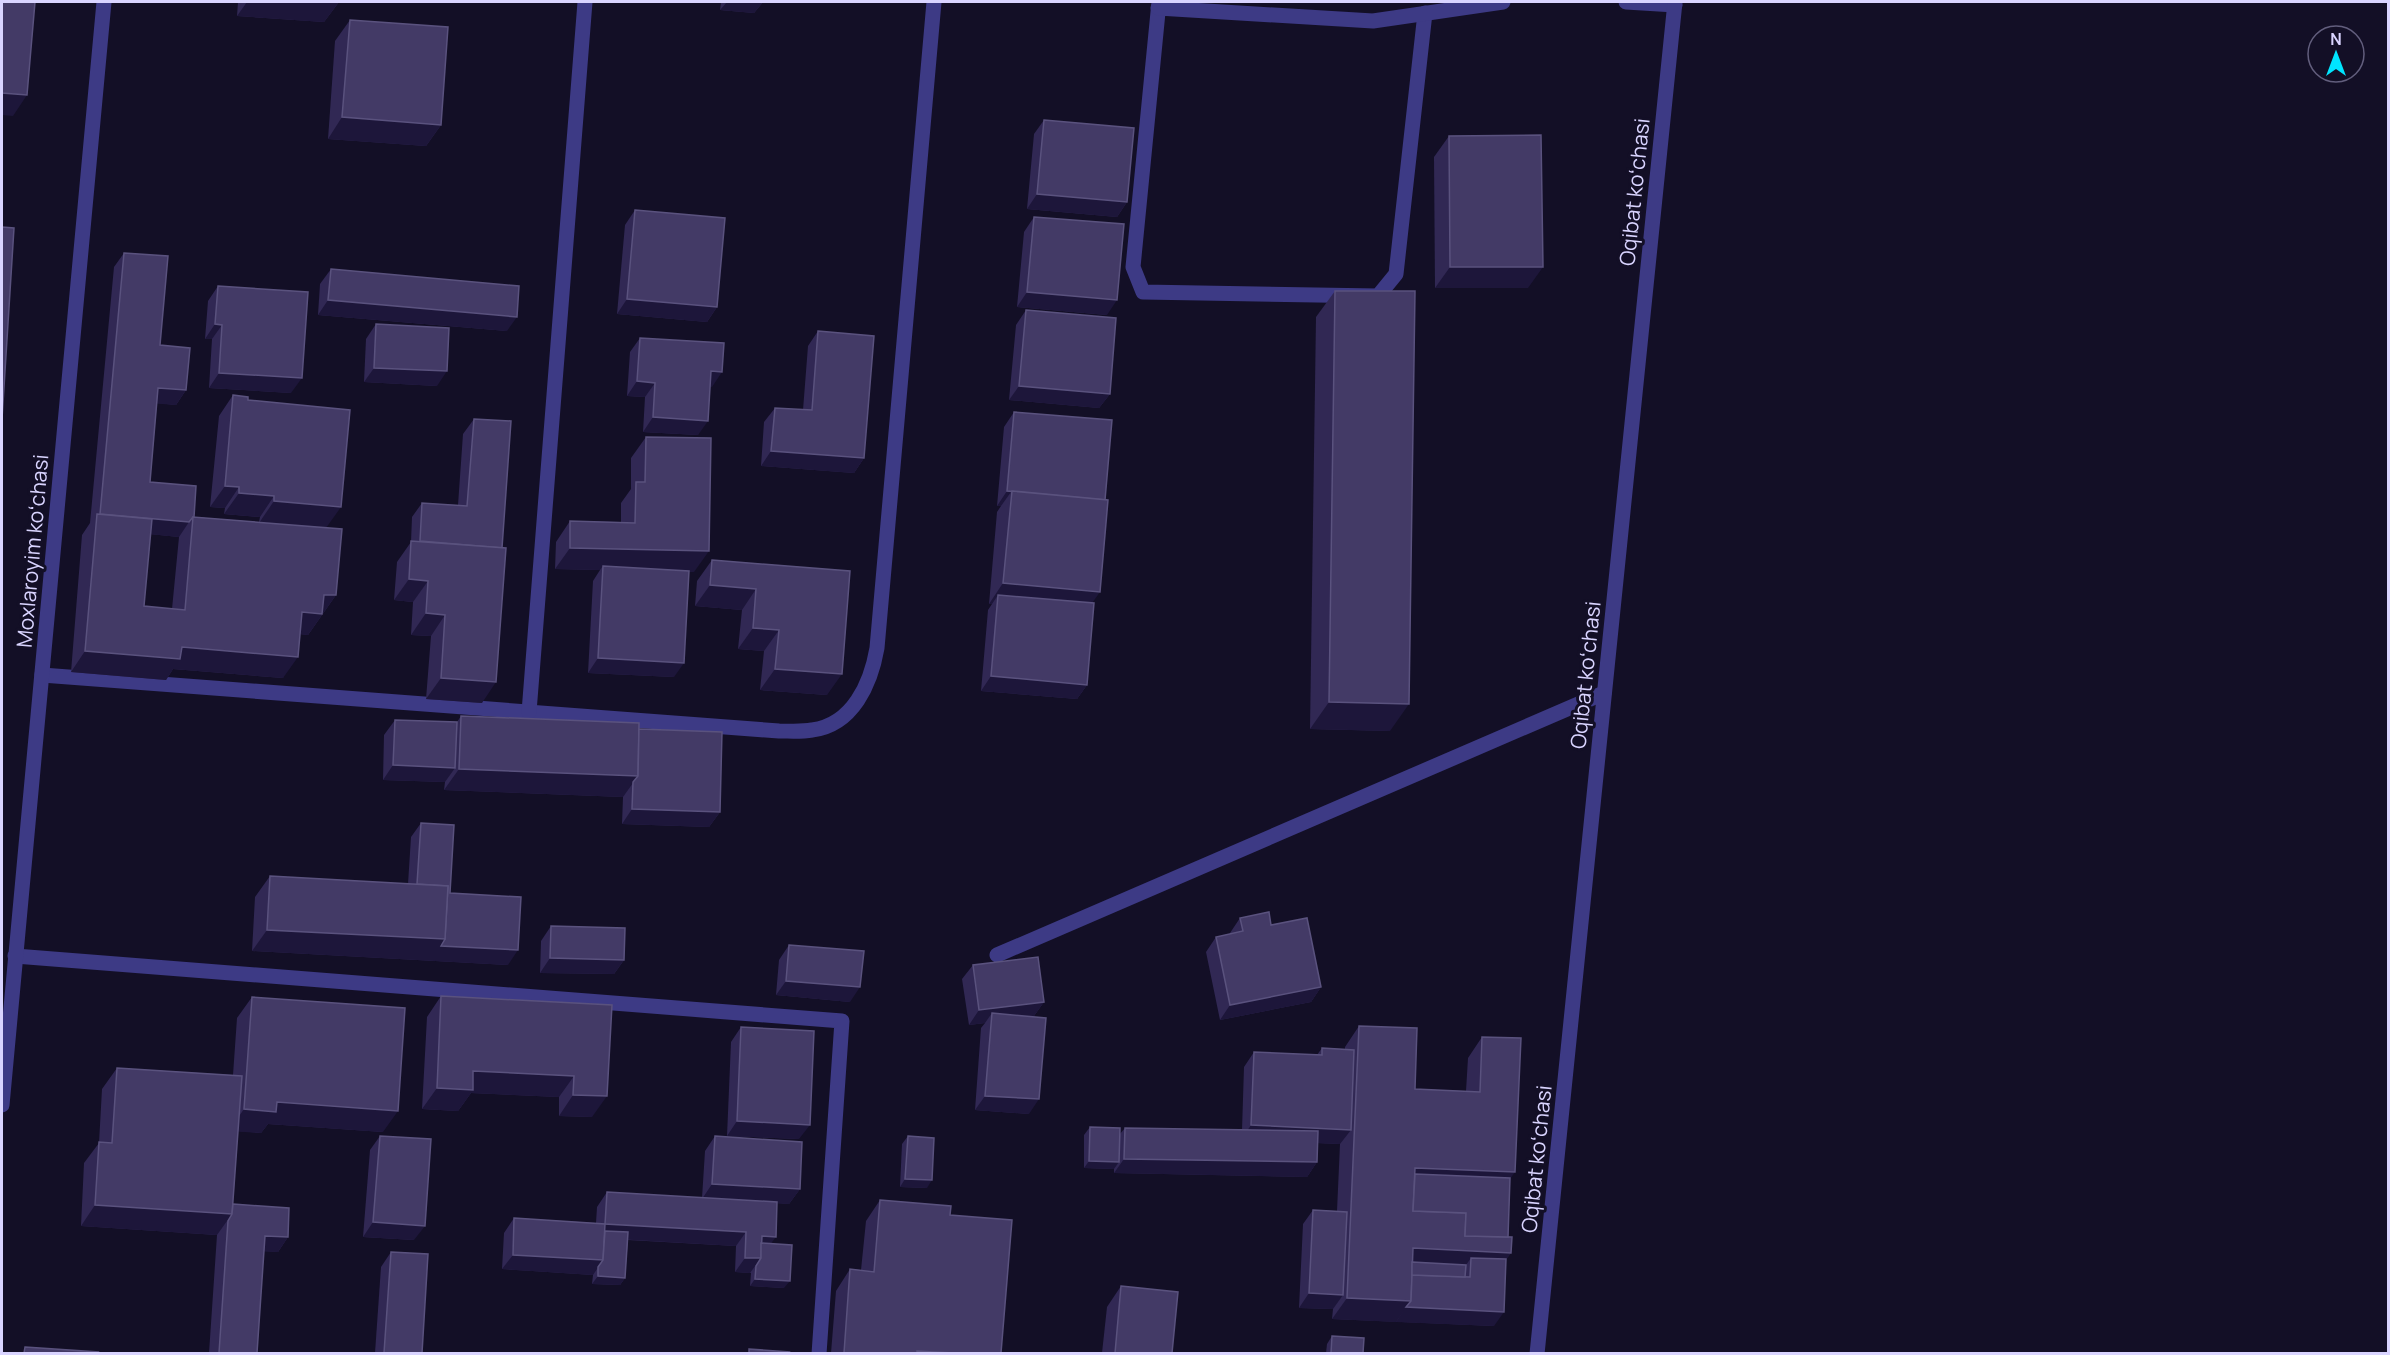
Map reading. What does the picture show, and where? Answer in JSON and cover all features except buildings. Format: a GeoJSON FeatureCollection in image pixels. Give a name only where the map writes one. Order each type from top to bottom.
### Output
{"type":"FeatureCollection","features":[{"type":"Feature","properties":{"kind":"street","name":"Moxlaroyim koʻchasi"},"geometry":{"type":"LineString","coordinates":[[2,1105],[104,2]]}},
{"type":"Feature","properties":{"kind":"street"},"geometry":{"type":"LineString","coordinates":[[529,712],[585,2]]}},
{"type":"Feature","properties":{"kind":"street"},"geometry":{"type":"LineString","coordinates":[[42,675],[779,730],[812,730],[835,722],[853,706],[863,693],[873,673],[877,648],[934,2]]}},
{"type":"Feature","properties":{"kind":"street"},"geometry":{"type":"LineString","coordinates":[[1425,13],[1396,274],[1378,296],[1143,292],[1133,267],[1159,5],[1373,21],[1425,13],[1503,2]]}},
{"type":"Feature","properties":{"kind":"street"},"geometry":{"type":"LineString","coordinates":[[1626,2],[1675,3]]}},
{"type":"Feature","properties":{"kind":"street","name":"Oqibat koʻchasi"},"geometry":{"type":"LineString","coordinates":[[1537,1353],[1675,3]]}},
{"type":"Feature","properties":{"kind":"street"},"geometry":{"type":"LineString","coordinates":[[997,954],[1604,693]]}},
{"type":"Feature","properties":{"kind":"street"},"geometry":{"type":"LineString","coordinates":[[15,956],[842,1022],[819,1353]]}}]}
